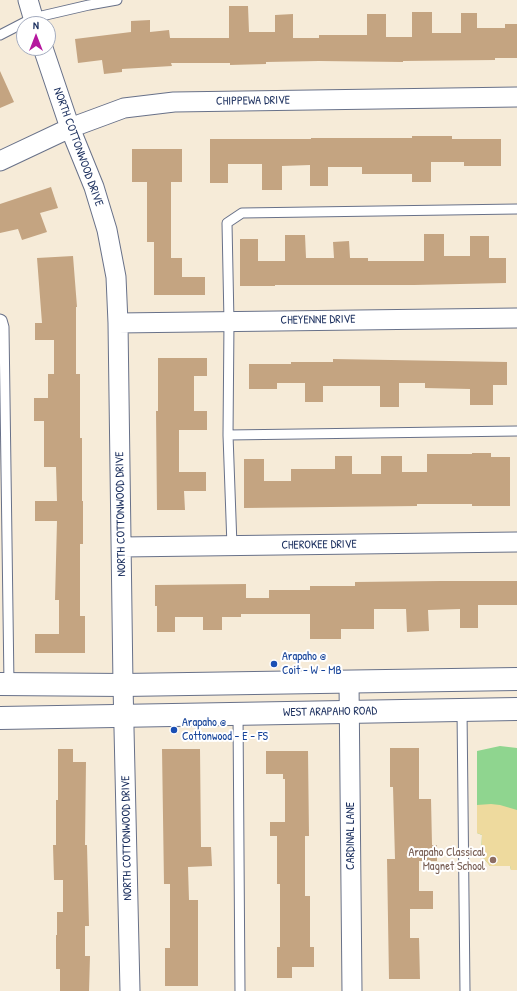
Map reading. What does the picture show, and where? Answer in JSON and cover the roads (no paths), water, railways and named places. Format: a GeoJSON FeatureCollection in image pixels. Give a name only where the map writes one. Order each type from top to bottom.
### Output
{"type":"FeatureCollection","features":[{"type":"Feature","properties":{"kind":"main road"},"geometry":{"type":"LineString","coordinates":[[4,684],[123,685],[517,678]]}},
{"type":"Feature","properties":{"kind":"main road","name":"WEST ARAPAHO ROAD"},"geometry":{"type":"LineString","coordinates":[[0,718],[517,709]]}},
{"type":"Feature","properties":{"kind":"street"},"geometry":{"type":"LineString","coordinates":[[28,0],[33,16]]}},
{"type":"Feature","properties":{"kind":"street","name":"NORTH COTTONWOOD DRIVE"},"geometry":{"type":"LineString","coordinates":[[46,56],[70,128],[94,186],[107,230],[116,277],[130,991]]}},
{"type":"Feature","properties":{"kind":"street","name":"CHIPPEWA DRIVE"},"geometry":{"type":"LineString","coordinates":[[0,161],[70,128],[124,108],[174,102],[517,97]]}},
{"type":"Feature","properties":{"kind":"street","name":"CHEYENNE DRIVE"},"geometry":{"type":"LineString","coordinates":[[118,323],[517,318]]}},
{"type":"Feature","properties":{"kind":"street","name":"CHEROKEE DRIVE"},"geometry":{"type":"LineString","coordinates":[[122,547],[517,542]]}},
{"type":"Feature","properties":{"kind":"street","name":"CARDINAL LANE"},"geometry":{"type":"LineString","coordinates":[[349,682],[352,991]]}},
{"type":"Feature","properties":{"kind":"lane"},"geometry":{"type":"LineString","coordinates":[[51,16],[89,5],[117,0]]}},
{"type":"Feature","properties":{"kind":"lane"},"geometry":{"type":"LineString","coordinates":[[0,35],[16,28]]}},
{"type":"Feature","properties":{"kind":"lane"},"geometry":{"type":"LineString","coordinates":[[232,546],[228,435],[229,322],[227,223],[242,213],[517,209]]}},
{"type":"Feature","properties":{"kind":"lane"},"geometry":{"type":"LineString","coordinates":[[0,319],[2,320],[4,327],[4,684]]}},
{"type":"Feature","properties":{"kind":"lane"},"geometry":{"type":"LineString","coordinates":[[228,435],[517,431]]}},
{"type":"Feature","properties":{"kind":"lane"},"geometry":{"type":"LineString","coordinates":[[462,710],[465,991]]}},
{"type":"Feature","properties":{"kind":"lane"},"geometry":{"type":"LineString","coordinates":[[238,714],[240,991]]}},
{"type":"Feature","properties":{"kind":"place","name":"Arapaho @ Coit - W - MB"},"geometry":{"type":"Point","coordinates":[274,664]}},
{"type":"Feature","properties":{"kind":"place","name":"Arapaho @ Cottonwood - E - FS"},"geometry":{"type":"Point","coordinates":[174,730]}},
{"type":"Feature","properties":{"kind":"place","name":"Arapaho Classical Magnet School"},"geometry":{"type":"Point","coordinates":[493,860]}}]}
